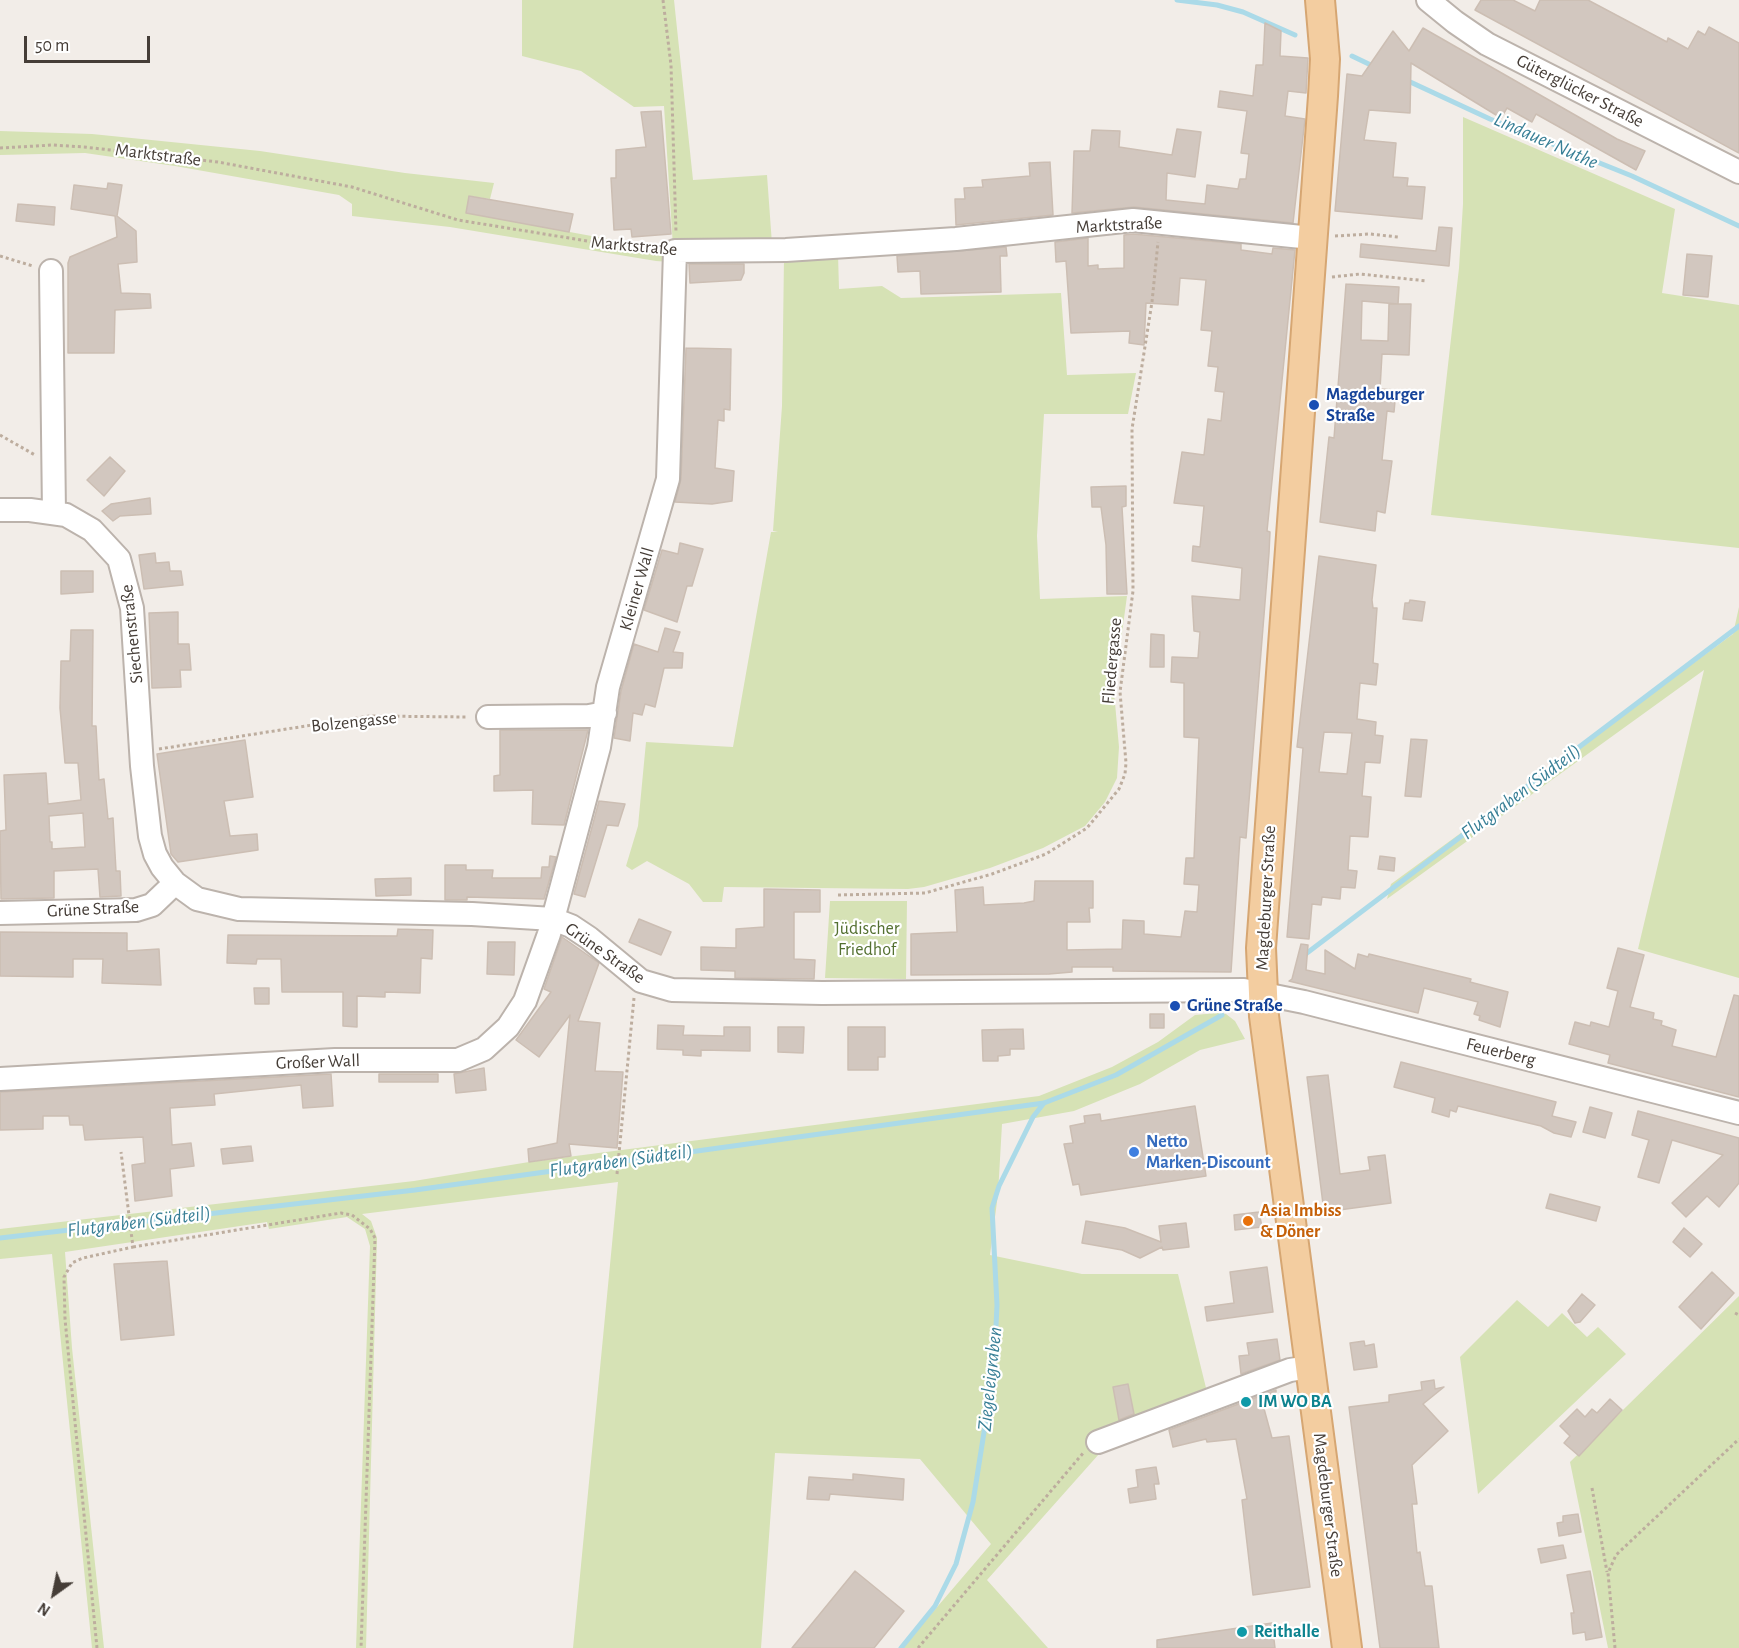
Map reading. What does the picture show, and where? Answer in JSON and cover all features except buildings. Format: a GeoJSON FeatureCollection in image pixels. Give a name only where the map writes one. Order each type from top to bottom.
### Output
{"type":"FeatureCollection","features":[{"type":"Feature","properties":{"kind":"main road","name":"Magdeburger Straße"},"geometry":{"type":"LineString","coordinates":[[1320,0],[1325,58],[1261,948],[1263,995],[1347,1648]]}},
{"type":"Feature","properties":{"kind":"street","name":"Güterglücker Straße"},"geometry":{"type":"LineString","coordinates":[[1428,0],[1487,44],[1739,172]]}},
{"type":"Feature","properties":{"kind":"street","name":"Marktstraße"},"geometry":{"type":"LineString","coordinates":[[675,251],[786,250],[956,238],[1133,220],[1313,236]]}},
{"type":"Feature","properties":{"kind":"street","name":"Kleiner Wall"},"geometry":{"type":"LineString","coordinates":[[553,919],[597,755],[608,687],[668,479],[675,251]]}},
{"type":"Feature","properties":{"kind":"street"},"geometry":{"type":"LineString","coordinates":[[51,272],[54,513]]}},
{"type":"Feature","properties":{"kind":"street","name":"Siechenstraße"},"geometry":{"type":"LineString","coordinates":[[0,510],[66,515],[92,530],[119,559],[125,575],[133,620],[140,752],[155,854],[175,883]]}},
{"type":"Feature","properties":{"kind":"street"},"geometry":{"type":"LineString","coordinates":[[488,717],[590,716],[605,713]]}},
{"type":"Feature","properties":{"kind":"street","name":"Grüne Straße"},"geometry":{"type":"LineString","coordinates":[[0,913],[136,910],[152,905],[175,883],[197,899],[239,909],[483,914],[553,919],[571,926],[589,938],[641,981],[672,990],[822,993],[1244,990],[1263,995]]}},
{"type":"Feature","properties":{"kind":"street","name":"Großer Wall"},"geometry":{"type":"LineString","coordinates":[[0,1078],[54,1078],[335,1060],[464,1058],[496,1040],[518,1014],[525,1001],[553,919]]}},
{"type":"Feature","properties":{"kind":"street","name":"Feuerberg"},"geometry":{"type":"LineString","coordinates":[[1263,995],[1304,1002],[1739,1113]]}},
{"type":"Feature","properties":{"kind":"street"},"geometry":{"type":"LineString","coordinates":[[1098,1442],[1290,1370],[1310,1367]]}},
{"type":"Feature","properties":{"kind":"path"},"geometry":{"type":"LineString","coordinates":[[663,0],[671,65],[675,251]]}},
{"type":"Feature","properties":{"kind":"path","name":"Marktstraße"},"geometry":{"type":"LineString","coordinates":[[0,148],[53,145],[218,162],[352,187],[458,220],[613,247],[651,252],[675,251]]}},
{"type":"Feature","properties":{"kind":"path","name":"Fliedergasse"},"geometry":{"type":"LineString","coordinates":[[838,895],[925,893],[1024,862],[1060,847],[1087,828],[1119,789],[1125,774],[1126,763],[1120,692],[1133,591],[1132,429],[1152,302],[1160,221]]}},
{"type":"Feature","properties":{"kind":"path"},"geometry":{"type":"LineString","coordinates":[[1313,236],[1370,234],[1398,237]]}},
{"type":"Feature","properties":{"kind":"path"},"geometry":{"type":"LineString","coordinates":[[0,256],[51,272]]}},
{"type":"Feature","properties":{"kind":"path"},"geometry":{"type":"LineString","coordinates":[[1310,278],[1324,279],[1360,274],[1427,281]]}},
{"type":"Feature","properties":{"kind":"path"},"geometry":{"type":"LineString","coordinates":[[0,435],[52,466]]}},
{"type":"Feature","properties":{"kind":"path","name":"Bolzengasse"},"geometry":{"type":"LineString","coordinates":[[140,752],[370,716],[488,717]]}},
{"type":"Feature","properties":{"kind":"path"},"geometry":{"type":"LineString","coordinates":[[617,1174],[634,996]]}},
{"type":"Feature","properties":{"kind":"path"},"geometry":{"type":"LineString","coordinates":[[121,1152],[133,1247]]}},
{"type":"Feature","properties":{"kind":"path"},"geometry":{"type":"LineString","coordinates":[[97,1648],[65,1319],[64,1277],[72,1263],[133,1247],[340,1213],[352,1215],[370,1229],[375,1239],[361,1648]]}},
{"type":"Feature","properties":{"kind":"path"},"geometry":{"type":"LineString","coordinates":[[1608,1573],[1616,1555],[1626,1543],[1739,1439]]}},
{"type":"Feature","properties":{"kind":"path"},"geometry":{"type":"LineString","coordinates":[[918,1648],[1087,1449],[1098,1442]]}},
{"type":"Feature","properties":{"kind":"path"},"geometry":{"type":"LineString","coordinates":[[1592,1488],[1608,1573],[1615,1648]]}},
{"type":"Feature","properties":{"kind":"green space"},"geometry":{"type":"Polygon","coordinates":[[[522,0],[674,0],[693,180],[767,175],[772,244],[838,254],[839,289],[882,286],[901,298],[1061,293],[1067,375],[1136,373],[1128,414],[1044,414],[1037,536],[1040,599],[1127,596],[1114,692],[1119,747],[1117,778],[1105,802],[1085,826],[1043,848],[990,868],[924,887],[908,889],[724,887],[722,902],[703,902],[689,884],[647,861],[632,870],[626,866],[638,826],[646,742],[733,747],[771,532],[778,532],[773,531],[782,406],[784,257],[684,263],[656,261],[450,227],[352,216],[352,204],[339,195],[175,166],[85,153],[0,155],[0,131],[92,134],[260,151],[405,173],[494,183],[490,199],[469,196],[466,213],[657,248],[673,247],[664,106],[634,107],[581,71],[522,56],[522,0]]]}},
{"type":"Feature","properties":{"kind":"green space"},"geometry":{"type":"Polygon","coordinates":[[[1463,117],[1675,209],[1662,293],[1739,305],[1739,548],[1431,515],[1459,268],[1463,204],[1463,117]]]}},
{"type":"Feature","properties":{"kind":"green space"},"geometry":{"type":"Polygon","coordinates":[[[1739,607],[1739,978],[1638,949],[1704,670],[1387,899],[1391,884],[1733,634],[1739,607]]]}},
{"type":"Feature","properties":{"kind":"green space","name":"Jüdischer Friedhof"},"geometry":{"type":"Polygon","coordinates":[[[830,901],[907,901],[906,979],[825,978],[830,901]]]}},
{"type":"Feature","properties":{"kind":"green space"},"geometry":{"type":"Polygon","coordinates":[[[1226,1014],[1235,1021],[1245,1039],[1200,1050],[1140,1084],[1074,1111],[1002,1124],[998,1194],[990,1255],[1082,1274],[1178,1274],[1207,1392],[1089,1440],[1099,1454],[987,1580],[1048,1648],[902,1648],[991,1544],[920,1459],[775,1453],[761,1648],[573,1648],[618,1182],[362,1214],[371,1221],[377,1238],[366,1648],[356,1648],[370,1246],[365,1229],[347,1217],[269,1229],[267,1222],[65,1252],[72,1348],[104,1648],[92,1648],[52,1254],[0,1259],[0,1229],[414,1181],[529,1162],[1039,1096],[1112,1067],[1158,1042],[1195,1015],[1226,1014]]]}},
{"type":"Feature","properties":{"kind":"green space"},"geometry":{"type":"Polygon","coordinates":[[[1739,1296],[1739,1648],[1608,1648],[1570,1462],[1739,1296]]]}},
{"type":"Feature","properties":{"kind":"green space"},"geometry":{"type":"Polygon","coordinates":[[[1517,1300],[1548,1327],[1562,1313],[1587,1337],[1598,1327],[1626,1354],[1478,1494],[1460,1357],[1517,1300]]]}},
{"type":"Feature","properties":{"kind":"waterway"},"geometry":{"type":"LineString","coordinates":[[1177,0],[1217,5],[1243,12],[1295,35]]}},
{"type":"Feature","properties":{"kind":"waterway","name":"Lindauer Nuthe"},"geometry":{"type":"LineString","coordinates":[[1352,56],[1375,67]]}},
{"type":"Feature","properties":{"kind":"waterway","name":"Lindauer Nuthe"},"geometry":{"type":"LineString","coordinates":[[1406,80],[1490,119],[1632,176],[1739,226]]}},
{"type":"Feature","properties":{"kind":"waterway","name":"Flutgraben (Südteil)"},"geometry":{"type":"LineString","coordinates":[[1303,956],[1739,626]]}},
{"type":"Feature","properties":{"kind":"waterway","name":"Flutgraben (Südteil)"},"geometry":{"type":"LineString","coordinates":[[0,1238],[415,1190],[1044,1103],[1116,1075],[1222,1015]]}},
{"type":"Feature","properties":{"kind":"waterway","name":"Ziegeleigraben"},"geometry":{"type":"LineString","coordinates":[[901,1648],[935,1606],[956,1564],[973,1502],[994,1369],[997,1305],[992,1208],[999,1186],[1033,1117],[1044,1103]]}},
{"type":"Feature","properties":{"kind":"place","name":"Magdeburger Straße"},"geometry":{"type":"Point","coordinates":[1314,405]}},
{"type":"Feature","properties":{"kind":"place","name":"Grüne Straße"},"geometry":{"type":"Point","coordinates":[1175,1006]}},
{"type":"Feature","properties":{"kind":"place","name":"Netto Marken-Discount"},"geometry":{"type":"Point","coordinates":[1134,1152]}},
{"type":"Feature","properties":{"kind":"place","name":"Asia Imbiss & Döner"},"geometry":{"type":"Point","coordinates":[1248,1221]}},
{"type":"Feature","properties":{"kind":"place","name":"IM WO BA"},"geometry":{"type":"Point","coordinates":[1246,1402]}},
{"type":"Feature","properties":{"kind":"place","name":"Reithalle"},"geometry":{"type":"Point","coordinates":[1242,1632]}}]}
